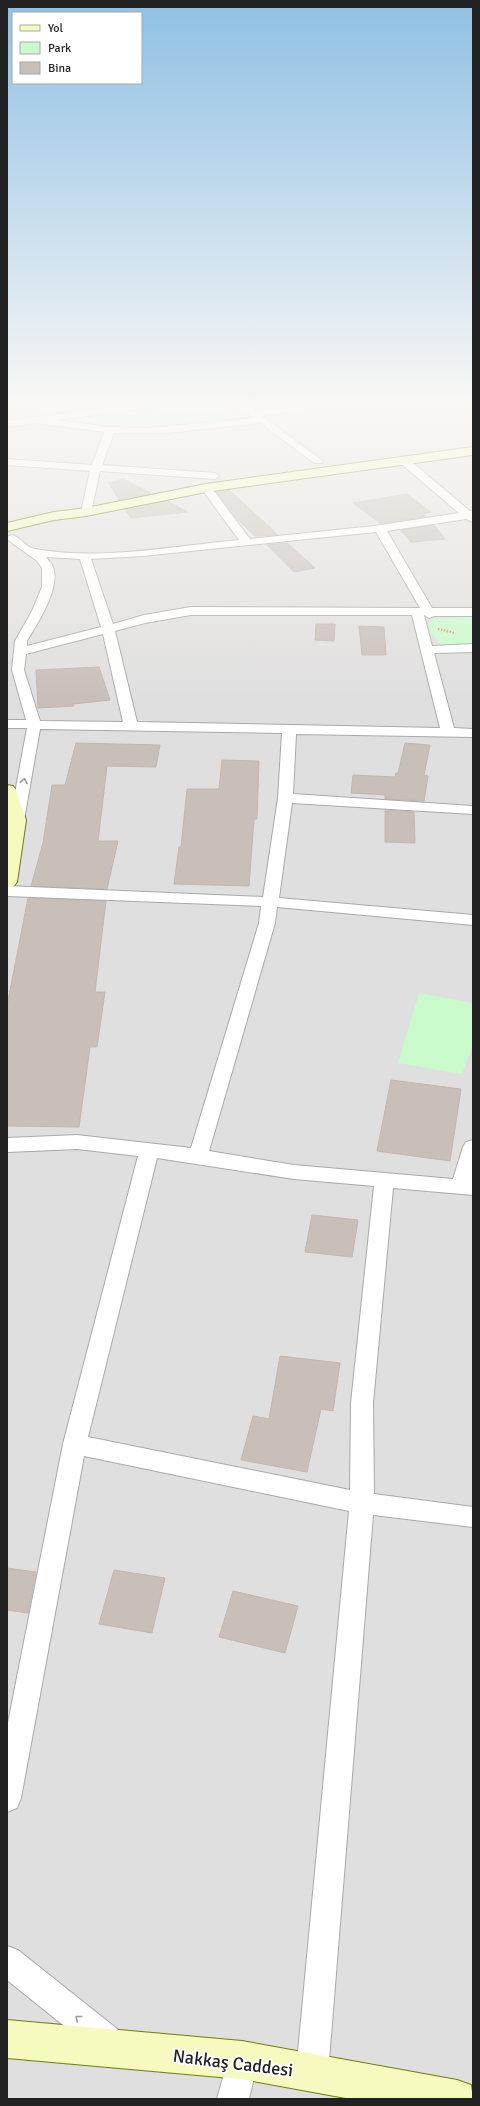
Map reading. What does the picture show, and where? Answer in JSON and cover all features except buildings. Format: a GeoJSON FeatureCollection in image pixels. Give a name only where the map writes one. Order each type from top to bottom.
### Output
{"type":"FeatureCollection","features":[{"type":"Feature","properties":{"kind":"main road"},"geometry":{"type":"LineString","coordinates":[[9,535],[48,527],[86,512],[135,502]]}},
{"type":"Feature","properties":{"kind":"main road"},"geometry":{"type":"LineString","coordinates":[[7,790],[17,820],[7,882]]}},
{"type":"Feature","properties":{"kind":"main road","name":"Nakkaş Caddesi"},"geometry":{"type":"LineString","coordinates":[[7,2039],[242,2060],[457,2099]]}},
{"type":"Feature","properties":{"kind":"street"},"geometry":{"type":"LineString","coordinates":[[86,512],[87,502]]}},
{"type":"Feature","properties":{"kind":"street"},"geometry":{"type":"LineString","coordinates":[[217,502],[247,543]]}},
{"type":"Feature","properties":{"kind":"street"},"geometry":{"type":"LineString","coordinates":[[455,502],[472,516]]}},
{"type":"Feature","properties":{"kind":"street"},"geometry":{"type":"LineString","coordinates":[[29,552],[60,557],[85,557],[247,543],[472,516]]}},
{"type":"Feature","properties":{"kind":"street"},"geometry":{"type":"LineString","coordinates":[[379,527],[423,613],[426,650],[448,732]]}},
{"type":"Feature","properties":{"kind":"street"},"geometry":{"type":"LineString","coordinates":[[9,535],[29,552],[41,559],[48,568],[48,587],[38,611],[21,641],[18,670],[34,725],[17,820]]}},
{"type":"Feature","properties":{"kind":"street"},"geometry":{"type":"LineString","coordinates":[[85,557],[108,628],[131,726]]}},
{"type":"Feature","properties":{"kind":"street"},"geometry":{"type":"LineString","coordinates":[[20,652],[108,628],[167,614],[191,611],[473,612]]}},
{"type":"Feature","properties":{"kind":"street"},"geometry":{"type":"LineString","coordinates":[[426,650],[473,648]]}},
{"type":"Feature","properties":{"kind":"street"},"geometry":{"type":"LineString","coordinates":[[7,724],[473,733]]}},
{"type":"Feature","properties":{"kind":"street"},"geometry":{"type":"LineString","coordinates":[[198,1156],[267,923],[285,798],[289,729]]}},
{"type":"Feature","properties":{"kind":"street"},"geometry":{"type":"LineString","coordinates":[[285,798],[473,810]]}},
{"type":"Feature","properties":{"kind":"street"},"geometry":{"type":"LineString","coordinates":[[7,891],[270,902],[473,920]]}},
{"type":"Feature","properties":{"kind":"street"},"geometry":{"type":"LineString","coordinates":[[7,1145],[77,1142],[198,1156],[294,1172],[467,1188],[473,1147]]}},
{"type":"Feature","properties":{"kind":"street"},"geometry":{"type":"LineString","coordinates":[[7,1798],[75,1444],[149,1151]]}},
{"type":"Feature","properties":{"kind":"street"},"geometry":{"type":"LineString","coordinates":[[312,2073],[362,1502],[362,1403],[384,1180]]}},
{"type":"Feature","properties":{"kind":"street"},"geometry":{"type":"LineString","coordinates":[[75,1444],[362,1502],[473,1517]]}},
{"type":"Feature","properties":{"kind":"street"},"geometry":{"type":"LineString","coordinates":[[7,1961],[120,2050]]}},
{"type":"Feature","properties":{"kind":"street"},"geometry":{"type":"LineString","coordinates":[[233,2099],[242,2060]]}},
{"type":"Feature","properties":{"kind":"path"},"geometry":{"type":"LineString","coordinates":[[436,625],[439,635]]}},
{"type":"Feature","properties":{"kind":"path"},"geometry":{"type":"LineString","coordinates":[[438,629],[461,633]]}},
{"type":"Feature","properties":{"kind":"shaded area"},"geometry":{"type":"Polygon","coordinates":[[[7,502],[473,502],[473,2099],[7,2099],[7,502]]]}},
{"type":"Feature","properties":{"kind":"green space"},"geometry":{"type":"Polygon","coordinates":[[[473,617],[473,644],[442,646],[431,633],[429,623],[434,619],[473,617]]]}},
{"type":"Feature","properties":{"kind":"green space"},"geometry":{"type":"Polygon","coordinates":[[[419,993],[473,1003],[473,1046],[462,1074],[398,1063],[419,993]]]}}]}
